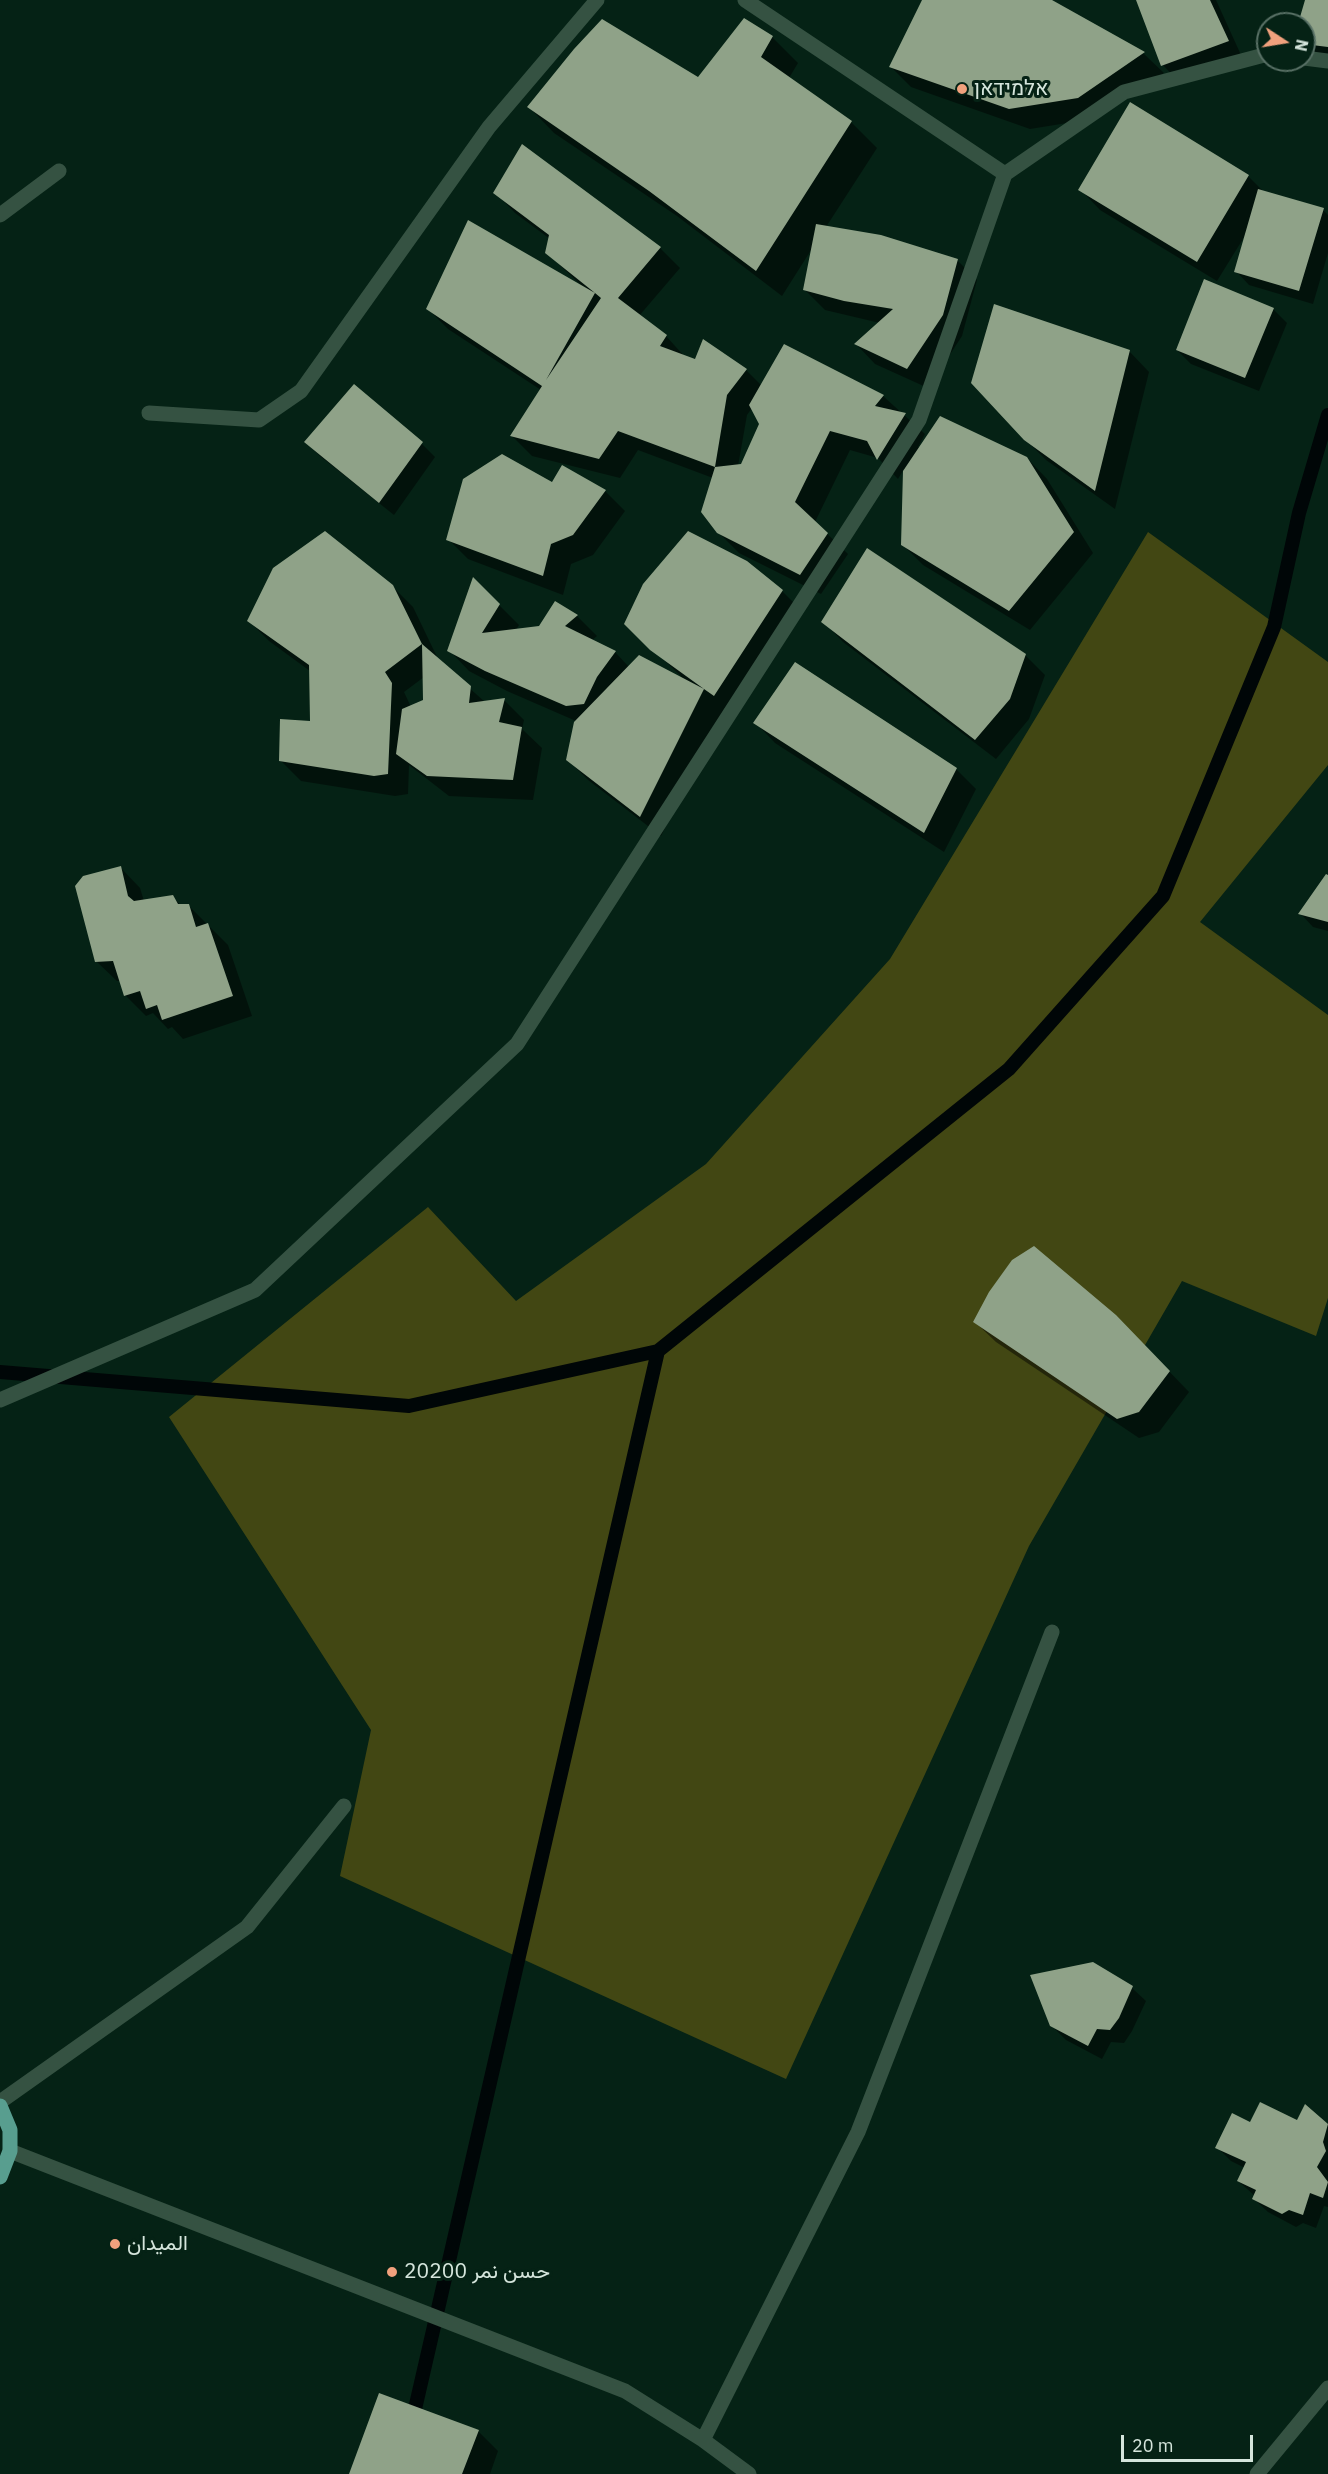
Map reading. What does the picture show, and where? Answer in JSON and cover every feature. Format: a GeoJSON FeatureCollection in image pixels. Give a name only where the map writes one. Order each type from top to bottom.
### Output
{"type":"FeatureCollection","features":[{"type":"Feature","properties":{"kind":"main road"},"geometry":{"type":"LineString","coordinates":[[0,2104],[10,2130],[10,2151],[0,2177]]}},
{"type":"Feature","properties":{"kind":"street"},"geometry":{"type":"LineString","coordinates":[[149,413],[259,420],[301,392],[489,127],[597,0]]}},
{"type":"Feature","properties":{"kind":"street"},"geometry":{"type":"LineString","coordinates":[[745,0],[1005,174]]}},
{"type":"Feature","properties":{"kind":"street"},"geometry":{"type":"LineString","coordinates":[[0,1400],[255,1290],[516,1044],[919,420],[1005,174],[1124,92],[1256,57]]}},
{"type":"Feature","properties":{"kind":"street"},"geometry":{"type":"LineString","coordinates":[[0,215],[59,171]]}},
{"type":"Feature","properties":{"kind":"street"},"geometry":{"type":"LineString","coordinates":[[703,2440],[858,2132],[1052,1632]]}},
{"type":"Feature","properties":{"kind":"street"},"geometry":{"type":"LineString","coordinates":[[0,2104],[247,1927],[344,1806]]}},
{"type":"Feature","properties":{"kind":"street"},"geometry":{"type":"LineString","coordinates":[[10,2151],[625,2391],[703,2440],[749,2474]]}},
{"type":"Feature","properties":{"kind":"street"},"geometry":{"type":"LineString","coordinates":[[1257,2474],[1328,2388]]}},
{"type":"Feature","properties":{"kind":"green space"},"geometry":{"type":"Polygon","coordinates":[[[1148,532],[1328,662],[1328,765],[1200,922],[1328,1015],[1328,1298],[1316,1336],[1182,1281],[1029,1546],[786,2079],[340,1876],[371,1730],[169,1417],[428,1207],[516,1301],[706,1164],[890,959],[1148,532]]]}},
{"type":"Feature","properties":{"kind":"building"},"geometry":{"type":"Polygon","coordinates":[[[922,0],[1052,0],[1145,52],[1078,98],[1009,109],[889,67],[922,0]]]}},
{"type":"Feature","properties":{"kind":"building"},"geometry":{"type":"Polygon","coordinates":[[[1136,0],[1210,0],[1229,41],[1161,66],[1136,0]]]}},
{"type":"Feature","properties":{"kind":"building"},"geometry":{"type":"Polygon","coordinates":[[[1305,0],[1328,0],[1328,47],[1316,46],[1316,12],[1302,12],[1305,0]]]}},
{"type":"Feature","properties":{"kind":"building"},"geometry":{"type":"Polygon","coordinates":[[[744,18],[773,36],[761,57],[852,121],[756,271],[649,191],[527,107],[574,49],[602,19],[698,77],[744,18]]]}},
{"type":"Feature","properties":{"kind":"building"},"geometry":{"type":"Polygon","coordinates":[[[1130,102],[1249,175],[1197,262],[1078,190],[1130,102]]]}},
{"type":"Feature","properties":{"kind":"building"},"geometry":{"type":"Polygon","coordinates":[[[522,144],[661,247],[618,298],[667,335],[660,346],[695,359],[703,339],[747,369],[727,395],[715,467],[618,431],[599,459],[510,436],[542,386],[426,309],[468,220],[595,293],[545,253],[549,235],[493,193],[522,144]],[[595,293],[546,380],[601,298],[595,293]]]}},
{"type":"Feature","properties":{"kind":"building"},"geometry":{"type":"Polygon","coordinates":[[[1258,189],[1324,208],[1299,291],[1234,272],[1258,189]]]}},
{"type":"Feature","properties":{"kind":"building"},"geometry":{"type":"Polygon","coordinates":[[[816,224],[881,235],[958,259],[943,315],[907,369],[854,344],[893,309],[844,301],[803,290],[816,224]]]}},
{"type":"Feature","properties":{"kind":"building"},"geometry":{"type":"Polygon","coordinates":[[[1204,279],[1274,308],[1245,378],[1176,350],[1204,279]]]}},
{"type":"Feature","properties":{"kind":"building"},"geometry":{"type":"Polygon","coordinates":[[[994,304],[1130,350],[1095,491],[1024,440],[971,383],[994,304]]]}},
{"type":"Feature","properties":{"kind":"building"},"geometry":{"type":"Polygon","coordinates":[[[784,344],[884,395],[875,406],[906,413],[877,460],[867,441],[830,431],[795,502],[828,533],[800,575],[717,533],[701,512],[715,467],[741,464],[759,424],[749,405],[784,344]]]}},
{"type":"Feature","properties":{"kind":"building"},"geometry":{"type":"Polygon","coordinates":[[[354,384],[423,442],[379,503],[304,442],[354,384]]]}},
{"type":"Feature","properties":{"kind":"building"},"geometry":{"type":"Polygon","coordinates":[[[940,416],[1027,457],[1074,532],[1009,611],[901,545],[903,471],[940,416]]]}},
{"type":"Feature","properties":{"kind":"building"},"geometry":{"type":"Polygon","coordinates":[[[502,454],[552,482],[562,465],[606,490],[573,535],[551,544],[543,576],[446,540],[463,479],[502,454]]]}},
{"type":"Feature","properties":{"kind":"building"},"geometry":{"type":"Polygon","coordinates":[[[325,531],[393,585],[422,644],[385,672],[392,683],[388,774],[374,776],[279,761],[280,719],[310,721],[309,665],[247,621],[273,568],[325,531]]]}},
{"type":"Feature","properties":{"kind":"building"},"geometry":{"type":"Polygon","coordinates":[[[688,531],[747,561],[783,590],[714,696],[650,650],[624,624],[643,584],[688,531]]]}},
{"type":"Feature","properties":{"kind":"building"},"geometry":{"type":"Polygon","coordinates":[[[867,548],[1026,654],[1010,699],[975,740],[821,622],[867,548]]]}},
{"type":"Feature","properties":{"kind":"building"},"geometry":{"type":"Polygon","coordinates":[[[473,577],[500,604],[482,633],[539,626],[555,601],[578,615],[565,626],[616,651],[597,677],[584,704],[566,706],[485,671],[447,651],[473,577]]]}},
{"type":"Feature","properties":{"kind":"building"},"geometry":{"type":"Polygon","coordinates":[[[422,644],[471,686],[469,703],[505,698],[499,722],[522,727],[513,780],[427,776],[396,754],[402,709],[423,700],[422,644]]]}},
{"type":"Feature","properties":{"kind":"building"},"geometry":{"type":"Polygon","coordinates":[[[639,655],[704,689],[640,817],[566,760],[574,722],[639,655]]]}},
{"type":"Feature","properties":{"kind":"building"},"geometry":{"type":"Polygon","coordinates":[[[795,662],[957,768],[924,833],[753,723],[795,662]]]}},
{"type":"Feature","properties":{"kind":"building"},"geometry":{"type":"Polygon","coordinates":[[[121,866],[128,896],[134,901],[173,895],[178,904],[189,904],[196,927],[208,923],[233,996],[162,1020],[157,1005],[146,1009],[140,991],[124,996],[113,961],[95,962],[75,886],[83,876],[121,866]]]}},
{"type":"Feature","properties":{"kind":"building"},"geometry":{"type":"Polygon","coordinates":[[[1326,874],[1328,875],[1328,922],[1298,914],[1326,874]]]}},
{"type":"Feature","properties":{"kind":"building"},"geometry":{"type":"Polygon","coordinates":[[[1034,1246],[1116,1315],[1170,1371],[1139,1412],[1117,1419],[973,1322],[989,1292],[1012,1260],[1034,1246]]]}},
{"type":"Feature","properties":{"kind":"building"},"geometry":{"type":"Polygon","coordinates":[[[1093,1962],[1133,1986],[1119,2018],[1110,2030],[1097,2029],[1088,2046],[1050,2026],[1030,1975],[1093,1962]]]}},
{"type":"Feature","properties":{"kind":"building"},"geometry":{"type":"Polygon","coordinates":[[[1260,2102],[1297,2120],[1305,2104],[1328,2124],[1323,2142],[1326,2151],[1317,2167],[1328,2182],[1323,2198],[1310,2193],[1303,2215],[1289,2210],[1282,2214],[1252,2199],[1256,2190],[1237,2181],[1246,2162],[1215,2148],[1232,2113],[1250,2122],[1260,2102]]]}},
{"type":"Feature","properties":{"kind":"building"},"geometry":{"type":"Polygon","coordinates":[[[379,2393],[479,2430],[462,2474],[349,2474],[379,2393]]]}},
{"type":"Feature","properties":{"kind":"waterway"},"geometry":{"type":"LineString","coordinates":[[0,1372],[409,1406],[658,1351],[1009,1069],[1163,896],[1274,627],[1299,513],[1328,415]]}},
{"type":"Feature","properties":{"kind":"waterway"},"geometry":{"type":"LineString","coordinates":[[412,2422],[658,1351]]}},
{"type":"Feature","properties":{"kind":"place","name":"אלמידאן"},"geometry":{"type":"Point","coordinates":[962,89]}},
{"type":"Feature","properties":{"kind":"place","name":"الميدان"},"geometry":{"type":"Point","coordinates":[115,2244]}},
{"type":"Feature","properties":{"kind":"place","name":"حسن نمر 20200"},"geometry":{"type":"Point","coordinates":[392,2272]}}]}
